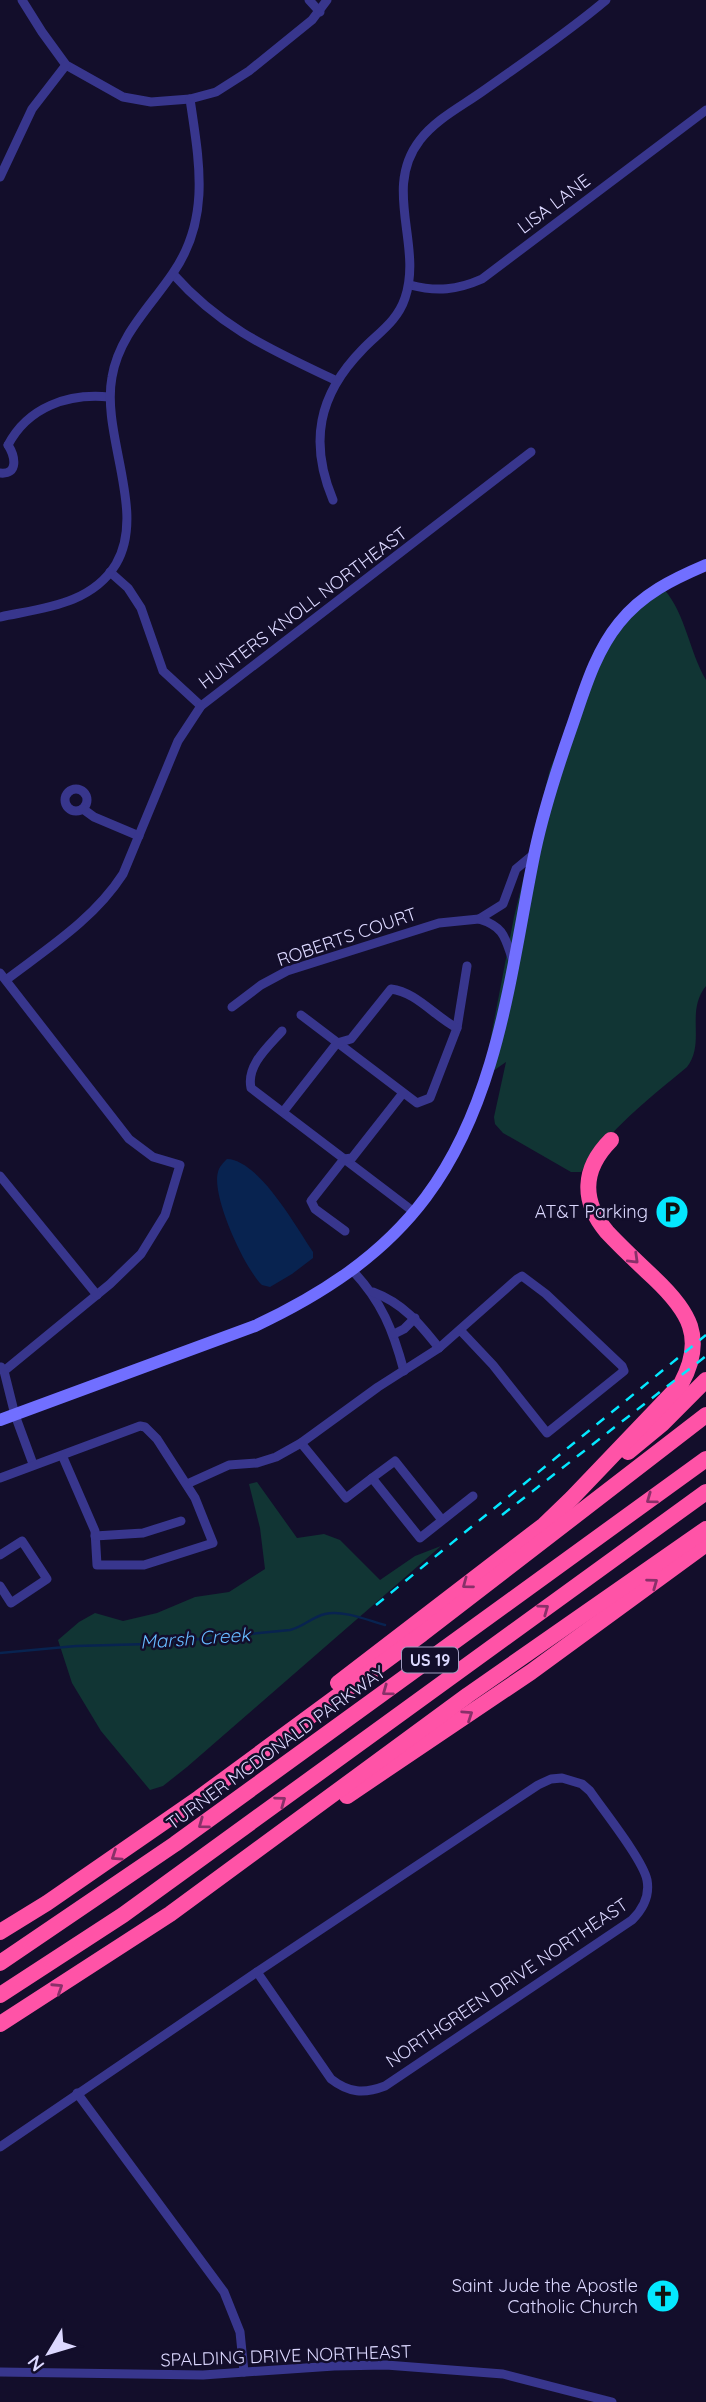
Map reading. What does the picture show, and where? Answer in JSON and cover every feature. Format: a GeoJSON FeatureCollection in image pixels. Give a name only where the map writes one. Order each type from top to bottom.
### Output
{"type":"FeatureCollection","features":[{"type":"Feature","properties":{"kind":"highway"},"geometry":{"type":"LineString","coordinates":[[257,1756],[272,1736],[544,1525],[681,1384],[695,1362],[698,1337],[690,1314],[607,1232],[591,1208],[588,1183],[591,1170],[602,1149],[611,1140]]}},
{"type":"Feature","properties":{"kind":"highway"},"geometry":{"type":"LineString","coordinates":[[572,1498],[662,1424],[706,1380]]}},
{"type":"Feature","properties":{"kind":"highway"},"geometry":{"type":"LineString","coordinates":[[0,1933],[132,1845],[257,1756],[422,1634],[706,1415]]}},
{"type":"Feature","properties":{"kind":"highway","name":"TURNER MCDONALD PARKWAY"},"geometry":{"type":"LineString","coordinates":[[0,1963],[175,1844],[706,1459]]}},
{"type":"Feature","properties":{"kind":"highway","name":"US 19"},"geometry":{"type":"LineString","coordinates":[[0,1994],[134,1907],[706,1492]]}},
{"type":"Feature","properties":{"kind":"highway"},"geometry":{"type":"LineString","coordinates":[[0,2024],[170,1914],[468,1695],[706,1529]]}},
{"type":"Feature","properties":{"kind":"highway"},"geometry":{"type":"LineString","coordinates":[[246,1858],[368,1783],[531,1672],[706,1544]]}},
{"type":"Feature","properties":{"kind":"street"},"geometry":{"type":"LineString","coordinates":[[22,0],[66,65],[123,97],[151,102],[190,99],[216,92],[249,71],[320,12],[327,0]]}},
{"type":"Feature","properties":{"kind":"street"},"geometry":{"type":"LineString","coordinates":[[309,0],[320,12]]}},
{"type":"Feature","properties":{"kind":"street"},"geometry":{"type":"LineString","coordinates":[[332,500],[322,470],[319,440],[324,408],[337,381],[359,353],[393,320],[410,285],[412,258],[402,204],[402,186],[408,160],[414,148],[438,122],[575,26],[607,0]]}},
{"type":"Feature","properties":{"kind":"street"},"geometry":{"type":"LineString","coordinates":[[2,170],[32,109],[66,65]]}},
{"type":"Feature","properties":{"kind":"street"},"geometry":{"type":"LineString","coordinates":[[0,617],[74,600],[95,588],[110,572],[123,548],[127,521],[109,397],[112,374],[124,341],[173,274],[189,243],[198,213],[201,174],[190,99]]}},
{"type":"Feature","properties":{"kind":"street","name":"LISA LANE"},"geometry":{"type":"LineString","coordinates":[[410,285],[428,290],[447,290],[465,287],[482,279],[706,110]]}},
{"type":"Feature","properties":{"kind":"street"},"geometry":{"type":"LineString","coordinates":[[173,274],[203,305],[236,330],[263,346],[337,381]]}},
{"type":"Feature","properties":{"kind":"street"},"geometry":{"type":"LineString","coordinates":[[0,473],[11,471],[15,463],[14,454],[4,445],[16,429],[54,403],[79,396],[109,397]]}},
{"type":"Feature","properties":{"kind":"street","name":"HUNTERS KNOLL NORTHEAST"},"geometry":{"type":"LineString","coordinates":[[3,976],[82,922],[100,905],[123,874],[178,741],[201,706],[531,452]]}},
{"type":"Feature","properties":{"kind":"street"},"geometry":{"type":"LineString","coordinates":[[0,1420],[255,1326],[295,1307],[352,1270],[398,1230],[414,1212],[459,1143],[484,1084],[500,1024],[534,854],[555,774],[591,672],[619,622],[644,598],[673,579],[706,565]]}},
{"type":"Feature","properties":{"kind":"street"},"geometry":{"type":"LineString","coordinates":[[110,572],[128,588],[141,608],[163,671],[201,706]]}},
{"type":"Feature","properties":{"kind":"street"},"geometry":{"type":"LineString","coordinates":[[83,809],[94,817],[139,836]]}},
{"type":"Feature","properties":{"kind":"street"},"geometry":{"type":"LineString","coordinates":[[479,919],[503,904],[516,869],[534,854]]}},
{"type":"Feature","properties":{"kind":"street"},"geometry":{"type":"LineString","coordinates":[[479,919],[497,926],[503,933],[513,961]]}},
{"type":"Feature","properties":{"kind":"street","name":"ROBERTS COURT"},"geometry":{"type":"LineString","coordinates":[[232,1007],[261,985],[288,971],[439,923],[479,919]]}},
{"type":"Feature","properties":{"kind":"street"},"geometry":{"type":"LineString","coordinates":[[301,1015],[417,1103],[430,1098],[457,1028],[467,965]]}},
{"type":"Feature","properties":{"kind":"street"},"geometry":{"type":"LineString","coordinates":[[3,976],[129,1139],[153,1157],[180,1165],[172,1195],[154,1236],[141,1254],[97,1295],[2,1368],[33,1465]]}},
{"type":"Feature","properties":{"kind":"street"},"geometry":{"type":"LineString","coordinates":[[282,1112],[337,1043],[351,1039],[391,989],[405,991],[441,1020],[457,1028]]}},
{"type":"Feature","properties":{"kind":"street"},"geometry":{"type":"LineString","coordinates":[[282,1031],[252,1067],[249,1080],[251,1088],[414,1212]]}},
{"type":"Feature","properties":{"kind":"street"},"geometry":{"type":"LineString","coordinates":[[345,1231],[315,1209],[311,1201],[344,1159],[352,1158],[403,1093]]}},
{"type":"Feature","properties":{"kind":"street"},"geometry":{"type":"LineString","coordinates":[[0,1176],[97,1295]]}},
{"type":"Feature","properties":{"kind":"street"},"geometry":{"type":"LineString","coordinates":[[352,1270],[373,1292],[386,1315],[404,1371]]}},
{"type":"Feature","properties":{"kind":"street"},"geometry":{"type":"LineString","coordinates":[[187,1485],[229,1465],[257,1463],[276,1457],[301,1443],[378,1387],[439,1348],[460,1329],[522,1276],[546,1294],[622,1366],[624,1371],[547,1433],[493,1364],[460,1329]]}},
{"type":"Feature","properties":{"kind":"street"},"geometry":{"type":"LineString","coordinates":[[373,1292],[398,1303],[415,1318],[439,1348]]}},
{"type":"Feature","properties":{"kind":"street"},"geometry":{"type":"LineString","coordinates":[[386,1315],[398,1303]]}},
{"type":"Feature","properties":{"kind":"street"},"geometry":{"type":"LineString","coordinates":[[394,1334],[415,1318]]}},
{"type":"Feature","properties":{"kind":"street"},"geometry":{"type":"LineString","coordinates":[[0,1478],[33,1465],[140,1426],[145,1427],[187,1485],[204,1515],[213,1543],[144,1565],[97,1565],[95,1536],[61,1455]]}},
{"type":"Feature","properties":{"kind":"street"},"geometry":{"type":"LineString","coordinates":[[301,1443],[346,1499],[395,1461],[442,1520]]}},
{"type":"Feature","properties":{"kind":"street"},"geometry":{"type":"LineString","coordinates":[[372,1478],[419,1538],[473,1496]]}},
{"type":"Feature","properties":{"kind":"street"},"geometry":{"type":"LineString","coordinates":[[95,1536],[143,1533],[181,1521]]}},
{"type":"Feature","properties":{"kind":"street"},"geometry":{"type":"LineString","coordinates":[[0,1555],[22,1541],[47,1579],[11,1602],[0,1586]]}},
{"type":"Feature","properties":{"kind":"street","name":"NORTHGREEN DRIVE NORTHEAST"},"geometry":{"type":"LineString","coordinates":[[0,2147],[257,1972],[538,1785],[551,1779],[572,1780],[590,1791],[647,1879],[646,1902],[632,1920],[385,2085],[371,2091],[350,2091],[331,2079],[257,1972]]}},
{"type":"Feature","properties":{"kind":"street"},"geometry":{"type":"LineString","coordinates":[[77,2093],[223,2292],[240,2332],[244,2372]]}},
{"type":"Feature","properties":{"kind":"street","name":"SPALDING DRIVE NORTHEAST"},"geometry":{"type":"LineString","coordinates":[[0,2372],[161,2376],[373,2365],[458,2369],[503,2374],[612,2402]]}},
{"type":"Feature","properties":{"kind":"green space"},"geometry":{"type":"Polygon","coordinates":[[[664,589],[677,610],[706,680],[706,986],[697,1006],[695,1047],[687,1067],[617,1128],[581,1172],[571,1172],[503,1133],[495,1124],[494,1117],[506,1062],[483,1078],[514,917],[550,769],[608,633],[664,589]]]}},
{"type":"Feature","properties":{"kind":"green space"},"geometry":{"type":"Polygon","coordinates":[[[257,1482],[297,1538],[324,1534],[340,1540],[380,1580],[415,1556],[441,1546],[187,1767],[163,1786],[150,1790],[101,1731],[72,1683],[58,1640],[79,1622],[95,1613],[123,1621],[157,1613],[195,1597],[229,1592],[265,1569],[260,1528],[249,1484],[257,1482]]]}},
{"type":"Feature","properties":{"kind":"water"},"geometry":{"type":"Polygon","coordinates":[[[227,1159],[252,1170],[264,1182],[313,1252],[313,1258],[270,1287],[262,1285],[255,1277],[224,1214],[217,1183],[221,1165],[227,1159]]]}},
{"type":"Feature","properties":{"kind":"waterway","name":"Marsh Creek"},"geometry":{"type":"LineString","coordinates":[[0,1653],[76,1646],[149,1644],[290,1630],[320,1615],[332,1613],[355,1616],[385,1625]]}},
{"type":"Feature","properties":{"kind":"railway"},"geometry":{"type":"LineString","coordinates":[[376,1605],[706,1335]]}},
{"type":"Feature","properties":{"kind":"railway"},"geometry":{"type":"LineString","coordinates":[[502,1515],[706,1356]]}},
{"type":"Feature","properties":{"kind":"place","name":"AT&T Parking"},"geometry":{"type":"Point","coordinates":[672,1212]}},
{"type":"Feature","properties":{"kind":"place","name":"Saint Jude the Apostle Catholic Church"},"geometry":{"type":"Point","coordinates":[663,2296]}}]}
